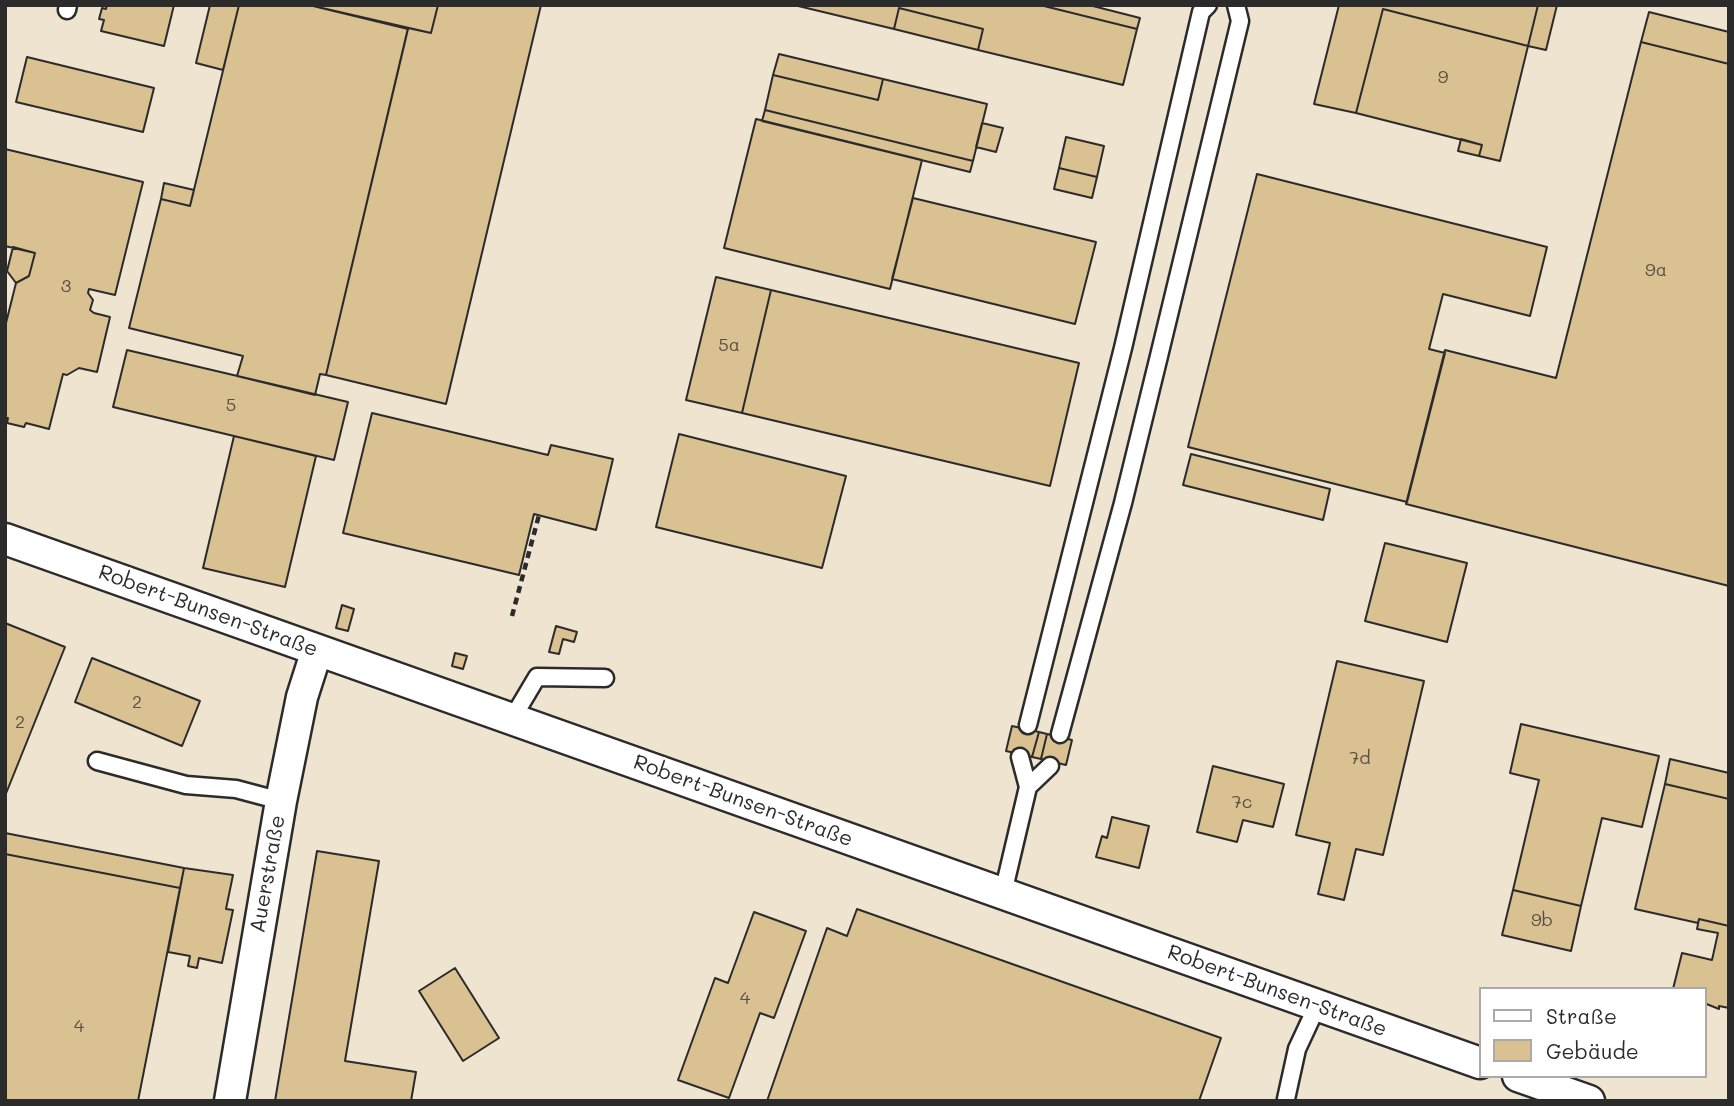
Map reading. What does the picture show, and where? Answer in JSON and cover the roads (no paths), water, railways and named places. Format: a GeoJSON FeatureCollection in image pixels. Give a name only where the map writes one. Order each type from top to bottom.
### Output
{"type":"FeatureCollection","features":[{"type":"Feature","properties":{"kind":"street","name":"Robert-Bunsen-Straße"},"geometry":{"type":"LineString","coordinates":[[5,539],[1478,1062]]}},
{"type":"Feature","properties":{"kind":"street","name":"Auerstraße"},"geometry":{"type":"LineString","coordinates":[[230,1101],[281,801],[302,697],[317,650]]}},
{"type":"Feature","properties":{"kind":"street"},"geometry":{"type":"LineString","coordinates":[[1524,1078],[1589,1101]]}},
{"type":"Feature","properties":{"kind":"lane"},"geometry":{"type":"LineString","coordinates":[[1028,725],[1123,348],[1201,12],[1208,5]]}},
{"type":"Feature","properties":{"kind":"lane"},"geometry":{"type":"LineString","coordinates":[[1060,734],[1160,356],[1240,21],[1236,5]]}},
{"type":"Feature","properties":{"kind":"lane"},"geometry":{"type":"LineString","coordinates":[[512,719],[537,677],[604,678]]}},
{"type":"Feature","properties":{"kind":"lane"},"geometry":{"type":"LineString","coordinates":[[1003,893],[1028,787],[1020,758]]}},
{"type":"Feature","properties":{"kind":"lane"},"geometry":{"type":"LineString","coordinates":[[97,761],[186,785],[236,789],[281,801]]}},
{"type":"Feature","properties":{"kind":"lane"},"geometry":{"type":"LineString","coordinates":[[1028,787],[1051,766]]}},
{"type":"Feature","properties":{"kind":"lane"},"geometry":{"type":"LineString","coordinates":[[1286,1099],[1297,1049],[1318,1004]]}}]}
